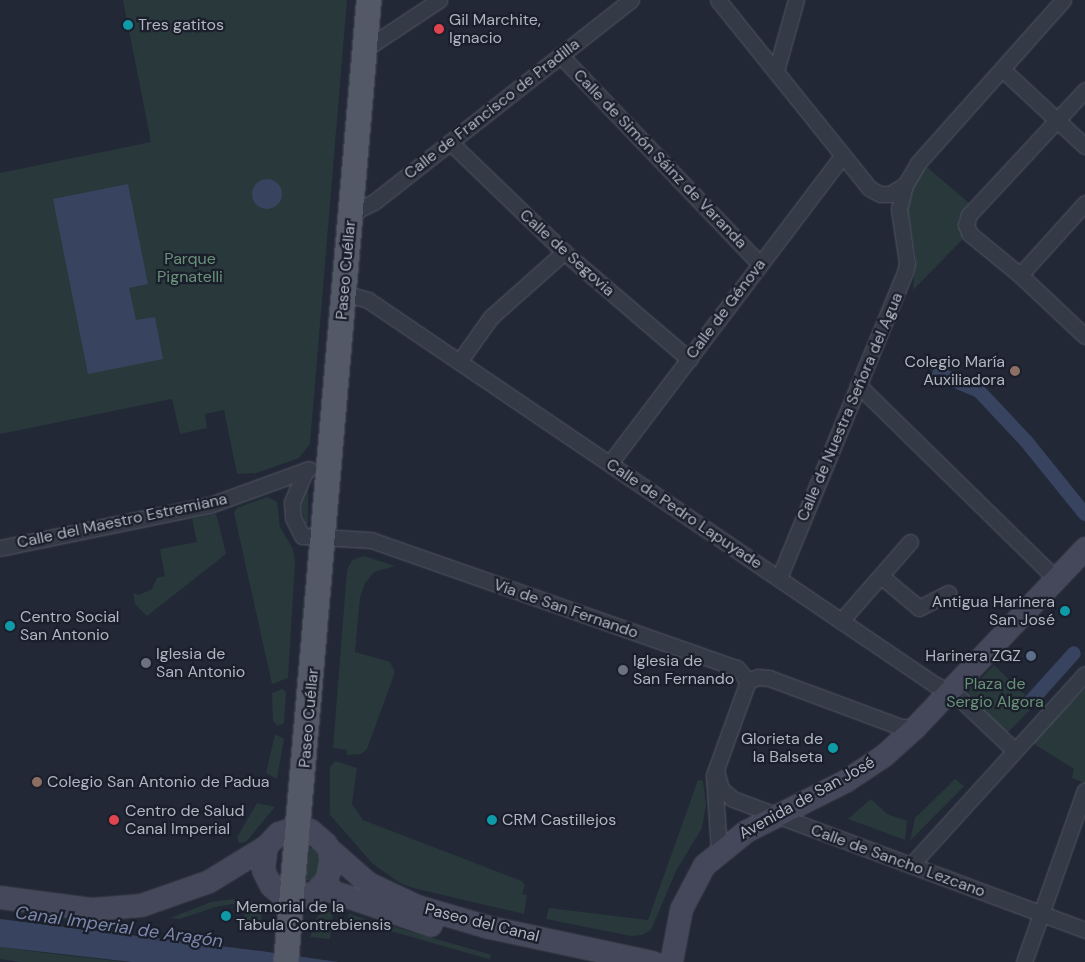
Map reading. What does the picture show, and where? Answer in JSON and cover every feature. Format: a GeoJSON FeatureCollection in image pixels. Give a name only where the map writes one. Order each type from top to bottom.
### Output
{"type":"FeatureCollection","features":[{"type":"Feature","properties":{"kind":"main road","name":"Paseo Cuéllar"},"geometry":{"type":"LineString","coordinates":[[287,953],[300,828],[369,0]]}},
{"type":"Feature","properties":{"kind":"main road","name":"Avenida de San José"},"geometry":{"type":"LineString","coordinates":[[671,962],[676,928],[687,893],[704,865],[746,831],[870,766],[915,727],[1085,548]]}},
{"type":"Feature","properties":{"kind":"main road"},"geometry":{"type":"LineString","coordinates":[[0,897],[91,909],[141,905],[209,881],[266,846],[283,830],[300,828]]}},
{"type":"Feature","properties":{"kind":"main road","name":"Paseo del Canal"},"geometry":{"type":"LineString","coordinates":[[300,828],[319,836],[328,848],[368,883],[417,906],[489,927],[652,962]]}},
{"type":"Feature","properties":{"kind":"main road"},"geometry":{"type":"LineString","coordinates":[[266,846],[262,858],[265,876],[276,890],[293,897],[310,894],[320,887],[330,869],[328,848]]}},
{"type":"Feature","properties":{"kind":"main road","name":"Paseo del Canal"},"geometry":{"type":"LineString","coordinates":[[320,887],[477,939],[584,962]]}},
{"type":"Feature","properties":{"kind":"street"},"geometry":{"type":"LineString","coordinates":[[365,49],[439,0]]}},
{"type":"Feature","properties":{"kind":"street","name":"Calle de Francisco de Pradilla"},"geometry":{"type":"LineString","coordinates":[[350,214],[374,202],[630,0]]}},
{"type":"Feature","properties":{"kind":"street"},"geometry":{"type":"LineString","coordinates":[[718,0],[869,188],[880,194],[890,194],[905,185]]}},
{"type":"Feature","properties":{"kind":"street"},"geometry":{"type":"LineString","coordinates":[[776,71],[796,0]]}},
{"type":"Feature","properties":{"kind":"street","name":"Calle de Nuestra Señora del Agua"},"geometry":{"type":"LineString","coordinates":[[779,578],[905,272],[907,263],[899,209],[905,185],[918,163],[1063,0]]}},
{"type":"Feature","properties":{"kind":"street","name":"Calle de Simón Sáinz de Varanda"},"geometry":{"type":"LineString","coordinates":[[560,55],[760,264]]}},
{"type":"Feature","properties":{"kind":"street"},"geometry":{"type":"LineString","coordinates":[[1002,69],[1085,146]]}},
{"type":"Feature","properties":{"kind":"street"},"geometry":{"type":"LineString","coordinates":[[1082,328],[970,234],[966,225],[968,215],[1085,90]]}},
{"type":"Feature","properties":{"kind":"street","name":"Calle de Segovia"},"geometry":{"type":"LineString","coordinates":[[450,142],[564,252],[689,359]]}},
{"type":"Feature","properties":{"kind":"street","name":"Calle de Génova"},"geometry":{"type":"LineString","coordinates":[[610,463],[843,155]]}},
{"type":"Feature","properties":{"kind":"street"},"geometry":{"type":"LineString","coordinates":[[1020,275],[1085,202]]}},
{"type":"Feature","properties":{"kind":"street"},"geometry":{"type":"LineString","coordinates":[[459,362],[491,317],[564,252]]}},
{"type":"Feature","properties":{"kind":"street","name":"Calle de Pedro Lapuyade"},"geometry":{"type":"LineString","coordinates":[[344,293],[368,300],[841,621],[949,690],[1014,750]]}},
{"type":"Feature","properties":{"kind":"street"},"geometry":{"type":"LineString","coordinates":[[858,385],[1056,579]]}},
{"type":"Feature","properties":{"kind":"street","name":"Calle del Maestro Estremiana"},"geometry":{"type":"LineString","coordinates":[[0,548],[213,504],[306,470],[329,464]]}},
{"type":"Feature","properties":{"kind":"street"},"geometry":{"type":"LineString","coordinates":[[306,470],[294,494],[293,518],[302,536],[323,539]]}},
{"type":"Feature","properties":{"kind":"street","name":"Vía de San Fernando"},"geometry":{"type":"LineString","coordinates":[[323,539],[371,540],[737,668],[748,681]]}},
{"type":"Feature","properties":{"kind":"street"},"geometry":{"type":"LineString","coordinates":[[841,621],[882,577],[910,542]]}},
{"type":"Feature","properties":{"kind":"street"},"geometry":{"type":"LineString","coordinates":[[882,577],[919,608],[948,593]]}},
{"type":"Feature","properties":{"kind":"street"},"geometry":{"type":"LineString","coordinates":[[911,865],[1085,674]]}},
{"type":"Feature","properties":{"kind":"street"},"geometry":{"type":"LineString","coordinates":[[719,851],[714,787],[716,770],[748,681],[758,676],[769,678],[901,727],[915,727]]}},
{"type":"Feature","properties":{"kind":"street","name":"Calle de Sancho Lezcano"},"geometry":{"type":"LineString","coordinates":[[716,770],[724,794],[777,816],[1085,930]]}},
{"type":"Feature","properties":{"kind":"street"},"geometry":{"type":"LineString","coordinates":[[1024,962],[1085,790]]}},
{"type":"Feature","properties":{"kind":"green space","name":"Parque Pignatelli"},"geometry":{"type":"Polygon","coordinates":[[[123,0],[347,0],[310,444],[299,458],[256,473],[237,474],[224,410],[205,414],[207,428],[180,434],[172,399],[0,434],[0,173],[151,142],[123,0]]]}},
{"type":"Feature","properties":{"kind":"green space"},"geometry":{"type":"Polygon","coordinates":[[[927,167],[969,203],[958,220],[964,238],[913,290],[916,256],[907,208],[913,181],[927,167]]]}},
{"type":"Feature","properties":{"kind":"green space"},"geometry":{"type":"Polygon","coordinates":[[[308,483],[308,523],[305,525],[301,502],[308,483]]]}},
{"type":"Feature","properties":{"kind":"green space"},"geometry":{"type":"Polygon","coordinates":[[[267,497],[277,502],[280,527],[293,549],[295,562],[288,678],[272,684],[234,513],[237,508],[267,497]]]}},
{"type":"Feature","properties":{"kind":"green space"},"geometry":{"type":"Polygon","coordinates":[[[216,514],[226,554],[147,616],[135,604],[133,593],[139,595],[152,589],[157,578],[165,576],[160,549],[197,542],[192,519],[216,514]]]}},
{"type":"Feature","properties":{"kind":"green space"},"geometry":{"type":"Polygon","coordinates":[[[364,556],[395,566],[374,572],[365,583],[360,597],[355,652],[390,662],[395,672],[367,749],[361,754],[347,755],[347,750],[333,748],[347,570],[352,560],[364,556]]]}},
{"type":"Feature","properties":{"kind":"green space","name":"Plaza de Sergio Algora"},"geometry":{"type":"Polygon","coordinates":[[[994,665],[1035,705],[1007,733],[966,694],[994,665]]]}},
{"type":"Feature","properties":{"kind":"green space"},"geometry":{"type":"Polygon","coordinates":[[[282,689],[286,692],[284,723],[278,726],[273,721],[272,693],[282,689]]]}},
{"type":"Feature","properties":{"kind":"green space"},"geometry":{"type":"Polygon","coordinates":[[[1085,689],[1085,783],[1072,778],[1074,769],[1031,742],[1085,689]]]}},
{"type":"Feature","properties":{"kind":"green space"},"geometry":{"type":"Polygon","coordinates":[[[275,734],[284,739],[277,779],[266,773],[275,734]]]}},
{"type":"Feature","properties":{"kind":"green space"},"geometry":{"type":"Polygon","coordinates":[[[335,761],[357,768],[352,804],[363,820],[522,881],[525,885],[522,894],[527,895],[524,914],[413,888],[400,883],[373,864],[330,815],[330,767],[335,761]]]}},
{"type":"Feature","properties":{"kind":"green space"},"geometry":{"type":"Polygon","coordinates":[[[955,779],[964,786],[910,841],[915,818],[955,779]]]}},
{"type":"Feature","properties":{"kind":"green space"},"geometry":{"type":"Polygon","coordinates":[[[698,780],[703,781],[706,805],[702,828],[676,871],[651,930],[642,935],[631,936],[546,919],[549,908],[648,920],[698,780]]]}},
{"type":"Feature","properties":{"kind":"green space"},"geometry":{"type":"Polygon","coordinates":[[[871,799],[887,814],[907,821],[905,840],[848,819],[871,799]]]}},
{"type":"Feature","properties":{"kind":"green space"},"geometry":{"type":"Polygon","coordinates":[[[257,803],[275,807],[246,842],[239,843],[237,837],[257,803]]]}},
{"type":"Feature","properties":{"kind":"green space"},"geometry":{"type":"Polygon","coordinates":[[[310,848],[316,848],[317,856],[320,855],[320,871],[311,881],[306,880],[310,848]]]}},
{"type":"Feature","properties":{"kind":"green space"},"geometry":{"type":"Polygon","coordinates":[[[241,898],[240,903],[215,907],[180,919],[170,918],[211,902],[241,898]]]}},
{"type":"Feature","properties":{"kind":"green space"},"geometry":{"type":"Polygon","coordinates":[[[247,898],[261,909],[262,931],[242,928],[247,898]]]}},
{"type":"Feature","properties":{"kind":"green space"},"geometry":{"type":"Polygon","coordinates":[[[333,911],[330,939],[310,937],[318,915],[333,911]]]}},
{"type":"Feature","properties":{"kind":"green space"},"geometry":{"type":"Polygon","coordinates":[[[349,914],[491,955],[490,960],[348,919],[349,914]]]}},
{"type":"Feature","properties":{"kind":"green space"},"geometry":{"type":"Polygon","coordinates":[[[0,947],[125,962],[21,962],[0,959],[0,947]]]}},
{"type":"Feature","properties":{"kind":"water"},"geometry":{"type":"Polygon","coordinates":[[[267,179],[278,183],[282,194],[278,205],[267,209],[256,205],[252,194],[256,183],[267,179]]]}},
{"type":"Feature","properties":{"kind":"water"},"geometry":{"type":"Polygon","coordinates":[[[128,184],[148,284],[129,288],[136,320],[155,317],[163,359],[88,374],[53,199],[128,184]]]}},
{"type":"Feature","properties":{"kind":"water","name":"Canal Imperial de Aragón"},"geometry":{"type":"Polygon","coordinates":[[[0,919],[338,962],[132,962],[0,947],[0,919]]]}},
{"type":"Feature","properties":{"kind":"waterway"},"geometry":{"type":"LineString","coordinates":[[939,374],[979,391],[1026,441],[1085,514]]}},
{"type":"Feature","properties":{"kind":"waterway"},"geometry":{"type":"LineString","coordinates":[[1031,701],[1074,653]]}},
{"type":"Feature","properties":{"kind":"place","name":"Tres gatitos"},"geometry":{"type":"Point","coordinates":[128,25]}},
{"type":"Feature","properties":{"kind":"place","name":"Gil Marchite, Ignacio"},"geometry":{"type":"Point","coordinates":[439,29]}},
{"type":"Feature","properties":{"kind":"place","name":"Colegio María Auxiliadora"},"geometry":{"type":"Point","coordinates":[1015,371]}},
{"type":"Feature","properties":{"kind":"place","name":"Antigua Harinera San José"},"geometry":{"type":"Point","coordinates":[1065,611]}},
{"type":"Feature","properties":{"kind":"place","name":"Centro Social San Antonio"},"geometry":{"type":"Point","coordinates":[10,626]}},
{"type":"Feature","properties":{"kind":"place","name":"Harinera ZGZ"},"geometry":{"type":"Point","coordinates":[1031,656]}},
{"type":"Feature","properties":{"kind":"place","name":"Iglesia de San Antonio"},"geometry":{"type":"Point","coordinates":[146,663]}},
{"type":"Feature","properties":{"kind":"place","name":"Iglesia de San Fernando"},"geometry":{"type":"Point","coordinates":[623,670]}},
{"type":"Feature","properties":{"kind":"place","name":"Glorieta de la Balseta"},"geometry":{"type":"Point","coordinates":[833,748]}},
{"type":"Feature","properties":{"kind":"place","name":"Colegio San Antonio de Padua"},"geometry":{"type":"Point","coordinates":[37,782]}},
{"type":"Feature","properties":{"kind":"place","name":"Centro de Salud Canal Imperial"},"geometry":{"type":"Point","coordinates":[114,820]}},
{"type":"Feature","properties":{"kind":"place","name":"CRM Castillejos"},"geometry":{"type":"Point","coordinates":[492,820]}},
{"type":"Feature","properties":{"kind":"place","name":"Memorial de la Tabula Contrebiensis"},"geometry":{"type":"Point","coordinates":[226,916]}}]}
